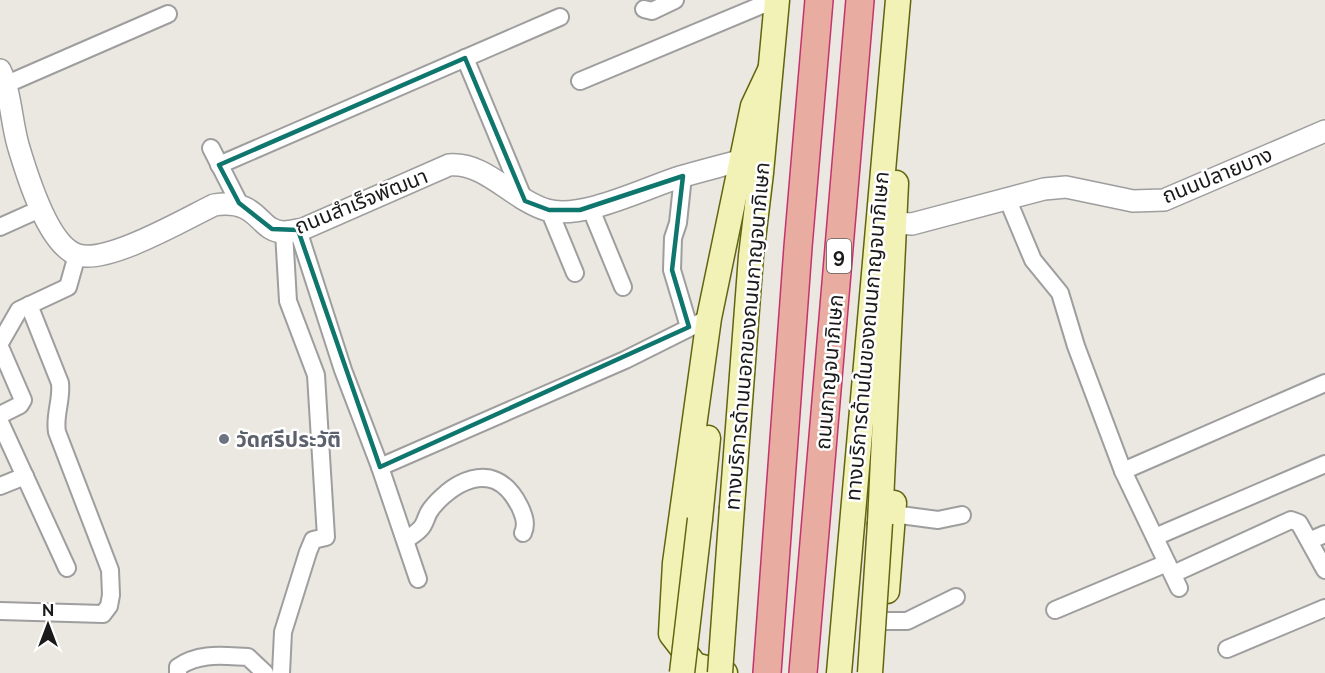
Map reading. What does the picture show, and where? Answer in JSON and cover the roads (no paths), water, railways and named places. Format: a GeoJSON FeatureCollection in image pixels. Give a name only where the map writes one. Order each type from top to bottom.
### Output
{"type":"FeatureCollection","features":[{"type":"Feature","properties":{"kind":"highway","name":"ถนนกาญจนาภิเษก"},"geometry":{"type":"LineString","coordinates":[[767,673],[798,247],[819,0]]}},
{"type":"Feature","properties":{"kind":"highway","name":"ถนนกาญจนาภิเษก"},"geometry":{"type":"LineString","coordinates":[[803,673],[860,0]]}},
{"type":"Feature","properties":{"kind":"main road","name":"ทางบริการด้านนอกของถนนกาญจนาภิเษก"},"geometry":{"type":"LineString","coordinates":[[722,673],[751,256],[775,0]]}},
{"type":"Feature","properties":{"kind":"main road","name":"ทางบริการด้านในของถนนกาญจนาภิเษก"},"geometry":{"type":"LineString","coordinates":[[840,673],[851,513],[880,296],[890,87],[898,0]]}},
{"type":"Feature","properties":{"kind":"main road"},"geometry":{"type":"LineString","coordinates":[[722,673],[695,665],[671,634],[675,563],[699,322],[731,222],[753,106],[770,70]]}},
{"type":"Feature","properties":{"kind":"main road"},"geometry":{"type":"LineString","coordinates":[[840,673],[864,663],[877,652],[885,621],[887,518],[880,296],[893,250],[895,223],[897,150],[890,87]]}},
{"type":"Feature","properties":{"kind":"main road"},"geometry":{"type":"LineString","coordinates":[[682,673],[717,368],[733,276],[731,222]]}},
{"type":"Feature","properties":{"kind":"main road"},"geometry":{"type":"LineString","coordinates":[[870,673],[887,518]]}},
{"type":"Feature","properties":{"kind":"street"},"geometry":{"type":"LineString","coordinates":[[644,9],[652,11],[675,0]]}},
{"type":"Feature","properties":{"kind":"street"},"geometry":{"type":"LineString","coordinates":[[580,81],[775,0]]}},
{"type":"Feature","properties":{"kind":"street"},"geometry":{"type":"LineString","coordinates":[[168,14],[4,85],[18,146],[40,209],[62,244],[77,255],[93,255],[129,246],[214,205],[239,203],[212,148]]}},
{"type":"Feature","properties":{"kind":"street"},"geometry":{"type":"LineString","coordinates":[[219,165],[560,17]]}},
{"type":"Feature","properties":{"kind":"street"},"geometry":{"type":"LineString","coordinates":[[465,58],[522,195],[521,200]]}},
{"type":"Feature","properties":{"kind":"street","name":"ถนนปลายบาง"},"geometry":{"type":"LineString","coordinates":[[895,223],[912,224],[1044,189],[1065,187],[1133,201],[1164,200],[1325,131]]}},
{"type":"Feature","properties":{"kind":"street","name":"ถนนสำเร็จพัฒนา"},"geometry":{"type":"LineString","coordinates":[[239,203],[255,213],[272,229],[291,231],[449,165],[465,164],[479,170],[521,200],[549,210],[580,210],[683,176],[742,160]]}},
{"type":"Feature","properties":{"kind":"street"},"geometry":{"type":"LineString","coordinates":[[380,466],[625,360],[699,322],[672,270],[673,238],[678,223],[683,176]]}},
{"type":"Feature","properties":{"kind":"street"},"geometry":{"type":"LineString","coordinates":[[1007,198],[1033,260],[1060,293],[1076,346],[1123,471],[1173,575]]}},
{"type":"Feature","properties":{"kind":"street"},"geometry":{"type":"LineString","coordinates":[[590,207],[623,287]]}},
{"type":"Feature","properties":{"kind":"street"},"geometry":{"type":"LineString","coordinates":[[0,227],[40,209]]}},
{"type":"Feature","properties":{"kind":"street"},"geometry":{"type":"LineString","coordinates":[[549,210],[575,273]]}},
{"type":"Feature","properties":{"kind":"street"},"geometry":{"type":"LineString","coordinates":[[291,231],[380,466],[418,579]]}},
{"type":"Feature","properties":{"kind":"street"},"geometry":{"type":"LineString","coordinates":[[281,673],[283,632],[308,552],[314,540],[326,537],[316,375],[288,301],[291,231]]}},
{"type":"Feature","properties":{"kind":"street"},"geometry":{"type":"LineString","coordinates":[[0,415],[20,405],[23,400],[0,345],[19,310],[68,286],[77,255]]}},
{"type":"Feature","properties":{"kind":"street"},"geometry":{"type":"LineString","coordinates":[[0,611],[103,614],[109,606],[111,595],[110,570],[57,432],[55,422],[62,395],[60,383],[29,305]]}},
{"type":"Feature","properties":{"kind":"street"},"geometry":{"type":"LineString","coordinates":[[1123,471],[1325,384]]}},
{"type":"Feature","properties":{"kind":"street"},"geometry":{"type":"LineString","coordinates":[[0,422],[67,568]]}},
{"type":"Feature","properties":{"kind":"street"},"geometry":{"type":"LineString","coordinates":[[1155,537],[1325,464]]}},
{"type":"Feature","properties":{"kind":"street"},"geometry":{"type":"LineString","coordinates":[[0,486],[25,476]]}},
{"type":"Feature","properties":{"kind":"street"},"geometry":{"type":"LineString","coordinates":[[406,540],[421,528],[430,510],[452,489],[467,481],[478,479],[496,480],[507,485],[523,515],[525,527],[523,533]]}},
{"type":"Feature","properties":{"kind":"street"},"geometry":{"type":"LineString","coordinates":[[887,518],[938,520],[962,515]]}},
{"type":"Feature","properties":{"kind":"street"},"geometry":{"type":"LineString","coordinates":[[1055,610],[1173,575],[1291,520],[1299,522],[1318,537],[1325,570]]}},
{"type":"Feature","properties":{"kind":"street"},"geometry":{"type":"LineString","coordinates":[[885,621],[907,621],[956,597]]}},
{"type":"Feature","properties":{"kind":"street"},"geometry":{"type":"LineString","coordinates":[[1227,649],[1325,608]]}},
{"type":"Feature","properties":{"kind":"street"},"geometry":{"type":"LineString","coordinates":[[178,673],[178,667],[189,660],[207,656],[248,657],[265,673]]}},
{"type":"Feature","properties":{"kind":"place","name":"วัดศรีประวัติ"},"geometry":{"type":"Point","coordinates":[224,439]}}]}
